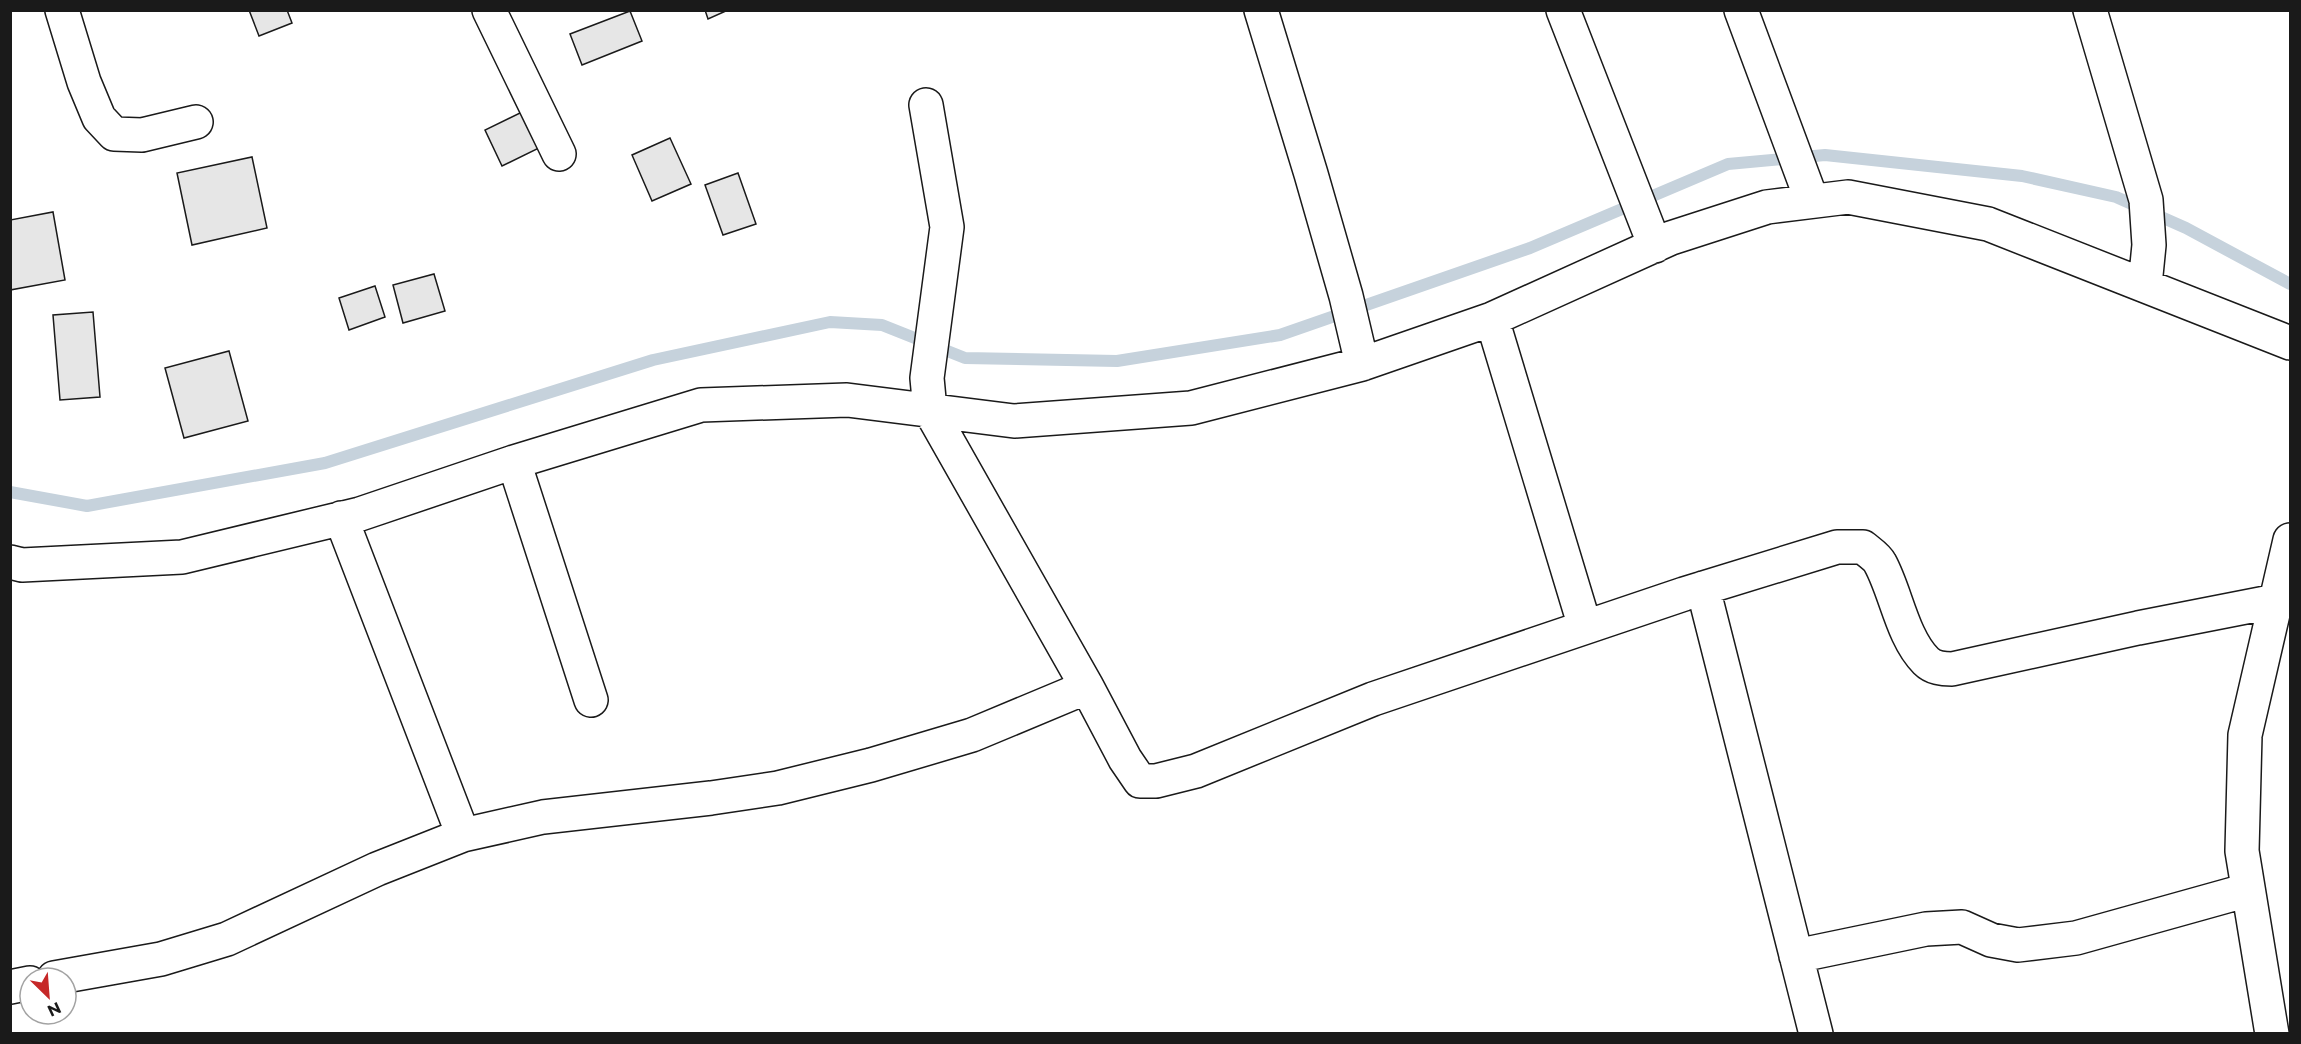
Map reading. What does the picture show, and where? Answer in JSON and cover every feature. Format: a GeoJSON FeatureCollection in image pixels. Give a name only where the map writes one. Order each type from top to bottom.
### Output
{"type":"FeatureCollection","features":[{"type":"Feature","properties":{"kind":"street"},"geometry":{"type":"LineString","coordinates":[[62,10],[84,81],[99,118],[114,134],[142,135],[196,122]]}},
{"type":"Feature","properties":{"kind":"street"},"geometry":{"type":"LineString","coordinates":[[489,10],[559,154]]}},
{"type":"Feature","properties":{"kind":"street"},"geometry":{"type":"LineString","coordinates":[[1261,10],[1311,174],[1359,349]]}},
{"type":"Feature","properties":{"kind":"street"},"geometry":{"type":"LineString","coordinates":[[1563,10],[1654,246]]}},
{"type":"Feature","properties":{"kind":"street"},"geometry":{"type":"LineString","coordinates":[[1741,10],[1812,201]]}},
{"type":"Feature","properties":{"kind":"street"},"geometry":{"type":"LineString","coordinates":[[2090,10],[2146,200],[2149,245],[2145,285]]}},
{"type":"Feature","properties":{"kind":"street"},"geometry":{"type":"LineString","coordinates":[[926,105],[947,227],[927,378],[930,410],[1087,687],[1125,759],[1140,781],[1156,781],[1196,771],[1373,699],[1703,588],[1837,547],[1863,547],[1880,561],[1907,629],[1919,652],[1927,662],[1940,669],[1952,669],[2138,628],[2276,602]]}},
{"type":"Feature","properties":{"kind":"street"},"geometry":{"type":"LineString","coordinates":[[10,562],[22,565],[182,557],[341,518],[701,405],[847,400],[1014,421],[1191,408],[1359,349],[1492,318],[1671,238],[1767,207],[1848,197],[1988,224],[2290,343]]}},
{"type":"Feature","properties":{"kind":"street"},"geometry":{"type":"LineString","coordinates":[[1492,318],[1585,627]]}},
{"type":"Feature","properties":{"kind":"street"},"geometry":{"type":"LineString","coordinates":[[514,462],[591,700]]}},
{"type":"Feature","properties":{"kind":"street"},"geometry":{"type":"LineString","coordinates":[[341,518],[463,835]]}},
{"type":"Feature","properties":{"kind":"street"},"geometry":{"type":"LineString","coordinates":[[2272,1034],[2242,851],[2245,735],[2290,540]]}},
{"type":"Feature","properties":{"kind":"street"},"geometry":{"type":"LineString","coordinates":[[1703,588],[1816,1034]]}},
{"type":"Feature","properties":{"kind":"street"},"geometry":{"type":"LineString","coordinates":[[78,974],[161,959],[227,939],[377,869],[463,835],[543,817],[778,788],[871,765],[972,735],[1087,687]]}},
{"type":"Feature","properties":{"kind":"street"},"geometry":{"type":"LineString","coordinates":[[1797,956],[1926,929],[1962,927],[1991,939],[2018,945],[2076,938],[2248,890]]}},
{"type":"Feature","properties":{"kind":"building"},"geometry":{"type":"Polygon","coordinates":[[[249,10],[287,10],[292,23],[259,36],[249,10]]]}},
{"type":"Feature","properties":{"kind":"building"},"geometry":{"type":"Polygon","coordinates":[[[705,10],[728,10],[708,19],[705,10]]]}},
{"type":"Feature","properties":{"kind":"building"},"geometry":{"type":"Polygon","coordinates":[[[630,11],[642,41],[582,65],[570,34],[630,11]]]}},
{"type":"Feature","properties":{"kind":"building"},"geometry":{"type":"Polygon","coordinates":[[[522,112],[539,148],[502,166],[485,130],[522,112]]]}},
{"type":"Feature","properties":{"kind":"building"},"geometry":{"type":"Polygon","coordinates":[[[670,138],[691,184],[652,201],[632,155],[670,138]]]}},
{"type":"Feature","properties":{"kind":"building"},"geometry":{"type":"Polygon","coordinates":[[[252,157],[267,228],[192,245],[177,173],[252,157]]]}},
{"type":"Feature","properties":{"kind":"building"},"geometry":{"type":"Polygon","coordinates":[[[738,173],[756,224],[723,235],[705,185],[738,173]]]}},
{"type":"Feature","properties":{"kind":"building"},"geometry":{"type":"Polygon","coordinates":[[[53,212],[65,280],[10,290],[10,220],[53,212]]]}},
{"type":"Feature","properties":{"kind":"building"},"geometry":{"type":"Polygon","coordinates":[[[434,274],[445,311],[403,323],[393,285],[434,274]]]}},
{"type":"Feature","properties":{"kind":"building"},"geometry":{"type":"Polygon","coordinates":[[[375,286],[385,317],[349,330],[339,298],[375,286]]]}},
{"type":"Feature","properties":{"kind":"building"},"geometry":{"type":"Polygon","coordinates":[[[93,312],[100,397],[60,400],[53,315],[93,312]]]}},
{"type":"Feature","properties":{"kind":"building"},"geometry":{"type":"Polygon","coordinates":[[[229,351],[248,421],[184,438],[165,368],[229,351]]]}},
{"type":"Feature","properties":{"kind":"waterway"},"geometry":{"type":"LineString","coordinates":[[10,492],[87,506],[325,463],[653,360],[830,322],[882,325],[965,358],[1117,361],[1280,335],[1530,248],[1728,164],[1825,155],[2022,176],[2116,197],[2186,228],[2290,284]]}}]}
